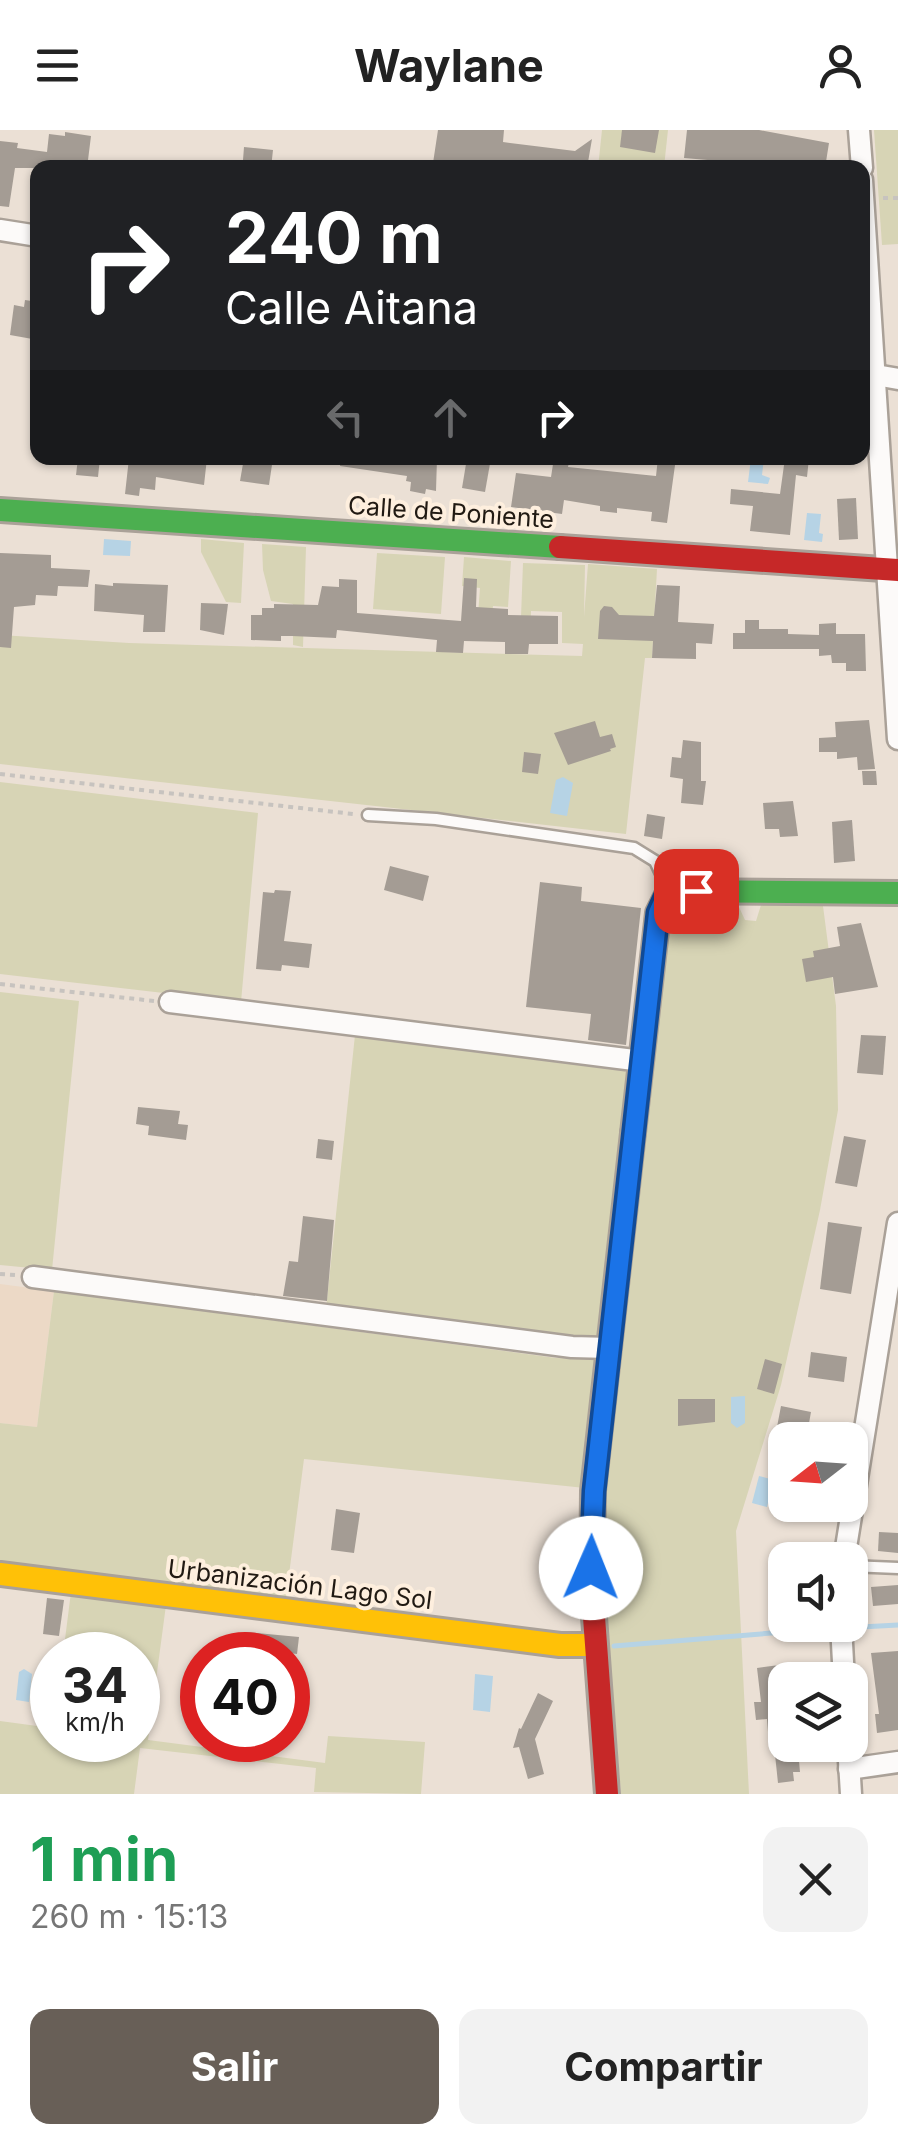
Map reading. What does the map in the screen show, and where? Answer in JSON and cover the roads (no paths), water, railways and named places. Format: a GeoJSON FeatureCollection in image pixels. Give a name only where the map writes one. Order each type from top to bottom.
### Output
{"type":"FeatureCollection","features":[{"type":"Feature","properties":{"kind":"street"},"geometry":{"type":"LineString","coordinates":[[860,130],[862,160]]}},
{"type":"Feature","properties":{"kind":"street"},"geometry":{"type":"LineString","coordinates":[[0,230],[30,235]]}},
{"type":"Feature","properties":{"kind":"street"},"geometry":{"type":"LineString","coordinates":[[870,374],[898,379]]}},
{"type":"Feature","properties":{"kind":"street"},"geometry":{"type":"LineString","coordinates":[[870,390],[892,570],[898,739]]}},
{"type":"Feature","properties":{"kind":"street","name":"Calle de Poniente"},"geometry":{"type":"LineString","coordinates":[[0,510],[892,570]]}},
{"type":"Feature","properties":{"kind":"street"},"geometry":{"type":"LineString","coordinates":[[606,1794],[594,1645],[594,1491],[658,913],[668,891],[898,893]]}},
{"type":"Feature","properties":{"kind":"street"},"geometry":{"type":"LineString","coordinates":[[170,1002],[642,1061]]}},
{"type":"Feature","properties":{"kind":"street"},"geometry":{"type":"LineString","coordinates":[[847,1542],[898,1223]]}},
{"type":"Feature","properties":{"kind":"street"},"geometry":{"type":"LineString","coordinates":[[33,1277],[572,1347],[610,1348]]}},
{"type":"Feature","properties":{"kind":"street","name":"Urbanización Lago Sol"},"geometry":{"type":"LineString","coordinates":[[0,1574],[560,1645],[594,1645]]}},
{"type":"Feature","properties":{"kind":"street"},"geometry":{"type":"LineString","coordinates":[[849,1762],[851,1794]]}},
{"type":"Feature","properties":{"kind":"street"},"geometry":{"type":"LineString","coordinates":[[849,1769],[898,1762]]}},
{"type":"Feature","properties":{"kind":"lane"},"geometry":{"type":"LineString","coordinates":[[368,815],[436,819],[634,848],[655,861],[668,891]]}},
{"type":"Feature","properties":{"kind":"lane"},"geometry":{"type":"LineString","coordinates":[[868,1567],[898,1568]]}},
{"type":"Feature","properties":{"kind":"water"},"geometry":{"type":"Polygon","coordinates":[[[750,465],[763,465],[762,475],[770,478],[768,484],[748,482],[750,465]]]}},
{"type":"Feature","properties":{"kind":"water"},"geometry":{"type":"Polygon","coordinates":[[[807,513],[821,514],[822,542],[804,540],[807,513]]]}},
{"type":"Feature","properties":{"kind":"water"},"geometry":{"type":"Polygon","coordinates":[[[104,539],[131,541],[130,556],[103,555],[104,539]]]}},
{"type":"Feature","properties":{"kind":"water"},"geometry":{"type":"Polygon","coordinates":[[[563,777],[573,783],[567,816],[550,813],[556,780],[563,777]]]}},
{"type":"Feature","properties":{"kind":"water"},"geometry":{"type":"Polygon","coordinates":[[[745,1396],[745,1423],[737,1428],[731,1423],[731,1397],[745,1396]]]}},
{"type":"Feature","properties":{"kind":"water"},"geometry":{"type":"Polygon","coordinates":[[[759,1476],[768,1478],[767,1507],[752,1503],[759,1476]]]}},
{"type":"Feature","properties":{"kind":"water"},"geometry":{"type":"Polygon","coordinates":[[[24,1669],[30,1673],[29,1702],[16,1700],[19,1672],[24,1669]]]}},
{"type":"Feature","properties":{"kind":"water"},"geometry":{"type":"Polygon","coordinates":[[[475,1674],[493,1676],[490,1712],[473,1710],[475,1674]]]}},
{"type":"Feature","properties":{"kind":"waterway"},"geometry":{"type":"LineString","coordinates":[[868,1627],[898,1625]]}},
{"type":"Feature","properties":{"kind":"waterway"},"geometry":{"type":"LineString","coordinates":[[614,1646],[768,1633]]}}]}
